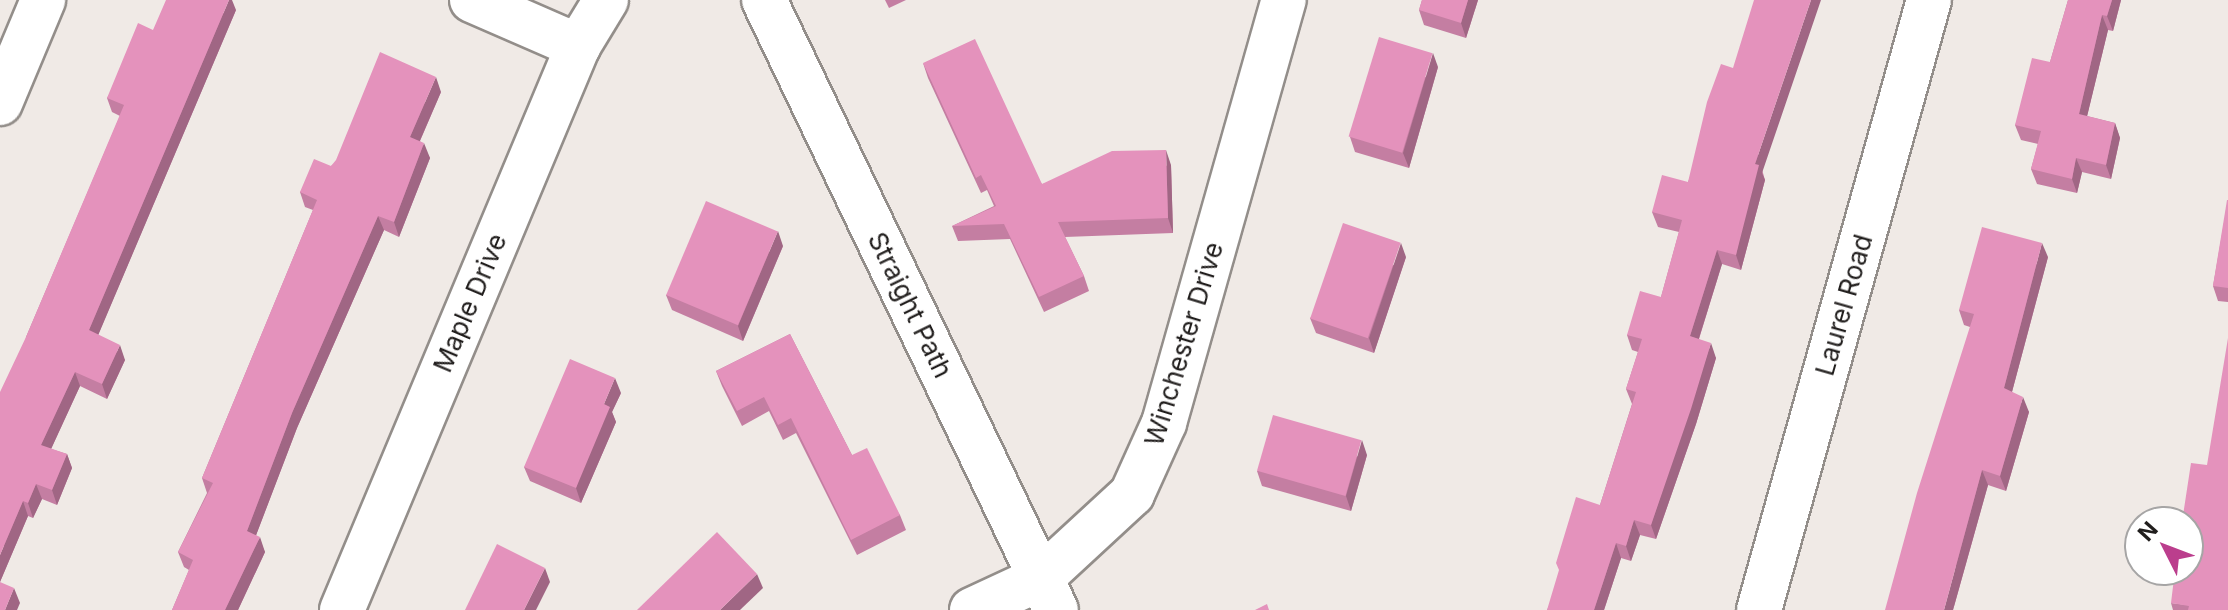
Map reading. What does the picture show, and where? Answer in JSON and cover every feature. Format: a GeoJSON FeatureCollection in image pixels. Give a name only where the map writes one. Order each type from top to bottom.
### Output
{"type":"FeatureCollection","features":[{"type":"Feature","properties":{"kind":"street"},"geometry":{"type":"LineString","coordinates":[[0,103],[43,0]]}},
{"type":"Feature","properties":{"kind":"street"},"geometry":{"type":"LineString","coordinates":[[472,0],[578,46]]}},
{"type":"Feature","properties":{"kind":"street","name":"Maple Drive"},"geometry":{"type":"LineString","coordinates":[[342,610],[578,46],[606,0]]}},
{"type":"Feature","properties":{"kind":"street","name":"Straight Path"},"geometry":{"type":"LineString","coordinates":[[764,0],[1049,594]]}},
{"type":"Feature","properties":{"kind":"street","name":"Winchester Drive"},"geometry":{"type":"LineString","coordinates":[[972,610],[1049,594],[1132,494],[1164,423],[1284,0]]}},
{"type":"Feature","properties":{"kind":"street","name":"Laurel Road"},"geometry":{"type":"LineString","coordinates":[[1759,610],[1929,0]]}},
{"type":"Feature","properties":{"kind":"building"},"geometry":{"type":"Polygon","coordinates":[[[166,0],[229,0],[89,330],[120,345],[102,384],[75,372],[41,445],[67,454],[52,490],[36,484],[28,503],[23,501],[0,555],[0,392],[124,105],[107,98],[138,23],[153,30],[166,0]]]}},
{"type":"Feature","properties":{"kind":"building"},"geometry":{"type":"Polygon","coordinates":[[[1422,0],[1468,0],[1461,23],[1419,10],[1422,0]]]}},
{"type":"Feature","properties":{"kind":"building"},"geometry":{"type":"Polygon","coordinates":[[[1754,0],[1811,0],[1755,164],[1759,165],[1736,255],[1717,250],[1690,336],[1711,343],[1691,409],[1651,525],[1634,520],[1626,546],[1616,543],[1594,610],[1547,610],[1559,570],[1556,563],[1576,497],[1600,505],[1636,392],[1626,389],[1642,339],[1627,335],[1640,291],[1661,297],[1682,220],[1652,212],[1662,175],[1688,182],[1707,102],[1721,64],[1733,68],[1754,0]]]}},
{"type":"Feature","properties":{"kind":"building"},"geometry":{"type":"Polygon","coordinates":[[[2068,0],[2112,0],[2107,16],[2102,15],[2079,114],[2115,123],[2106,165],[2076,158],[2072,179],[2031,169],[2041,131],[2015,125],[2032,58],[2050,62],[2068,0]]]}},
{"type":"Feature","properties":{"kind":"building"},"geometry":{"type":"Polygon","coordinates":[[[1379,37],[1433,53],[1402,153],[1349,136],[1379,37]]]}},
{"type":"Feature","properties":{"kind":"building"},"geometry":{"type":"Polygon","coordinates":[[[975,39],[1042,184],[1112,151],[1166,150],[1168,218],[1058,222],[1084,276],[1039,297],[1004,224],[952,226],[996,206],[981,175],[976,178],[923,63],[975,39]]]}},
{"type":"Feature","properties":{"kind":"building"},"geometry":{"type":"Polygon","coordinates":[[[380,52],[436,77],[410,137],[424,143],[394,222],[378,216],[292,413],[247,531],[260,537],[225,610],[172,610],[193,560],[178,552],[213,483],[202,478],[317,200],[300,192],[314,159],[331,166],[336,160],[380,52]]]}},
{"type":"Feature","properties":{"kind":"building"},"geometry":{"type":"Polygon","coordinates":[[[2228,200],[2228,288],[2213,286],[2228,200]]]}},
{"type":"Feature","properties":{"kind":"building"},"geometry":{"type":"Polygon","coordinates":[[[706,201],[778,231],[738,325],[666,295],[706,201]]]}},
{"type":"Feature","properties":{"kind":"building"},"geometry":{"type":"Polygon","coordinates":[[[1343,223],[1401,243],[1368,338],[1310,318],[1343,223]]]}},
{"type":"Feature","properties":{"kind":"building"},"geometry":{"type":"Polygon","coordinates":[[[1982,227],[2042,243],[2004,388],[2023,397],[2000,476],[1982,470],[1944,610],[1885,610],[1917,493],[1974,314],[1959,310],[1982,227]]]}},
{"type":"Feature","properties":{"kind":"building"},"geometry":{"type":"Polygon","coordinates":[[[790,334],[852,455],[867,448],[900,515],[851,540],[791,418],[778,425],[764,397],[737,411],[716,371],[790,334]]]}},
{"type":"Feature","properties":{"kind":"building"},"geometry":{"type":"Polygon","coordinates":[[[2228,338],[2228,610],[2188,610],[2189,606],[2171,603],[2173,586],[2204,586],[2204,506],[2184,506],[2191,463],[2207,465],[2228,338]]]}},
{"type":"Feature","properties":{"kind":"building"},"geometry":{"type":"Polygon","coordinates":[[[570,359],[615,378],[604,404],[610,407],[576,488],[524,467],[570,359]]]}},
{"type":"Feature","properties":{"kind":"building"},"geometry":{"type":"Polygon","coordinates":[[[1273,415],[1361,440],[1345,496],[1257,471],[1273,415]]]}},
{"type":"Feature","properties":{"kind":"building"},"geometry":{"type":"Polygon","coordinates":[[[717,532],[757,574],[720,610],[637,610],[717,532]]]}},
{"type":"Feature","properties":{"kind":"building"},"geometry":{"type":"Polygon","coordinates":[[[497,544],[545,568],[524,610],[465,610],[497,544]]]}},
{"type":"Feature","properties":{"kind":"building"},"geometry":{"type":"Polygon","coordinates":[[[0,582],[14,588],[5,610],[0,610],[0,582]]]}},
{"type":"Feature","properties":{"kind":"building"},"geometry":{"type":"Polygon","coordinates":[[[1267,604],[1269,610],[1255,610],[1267,604]]]}}]}
